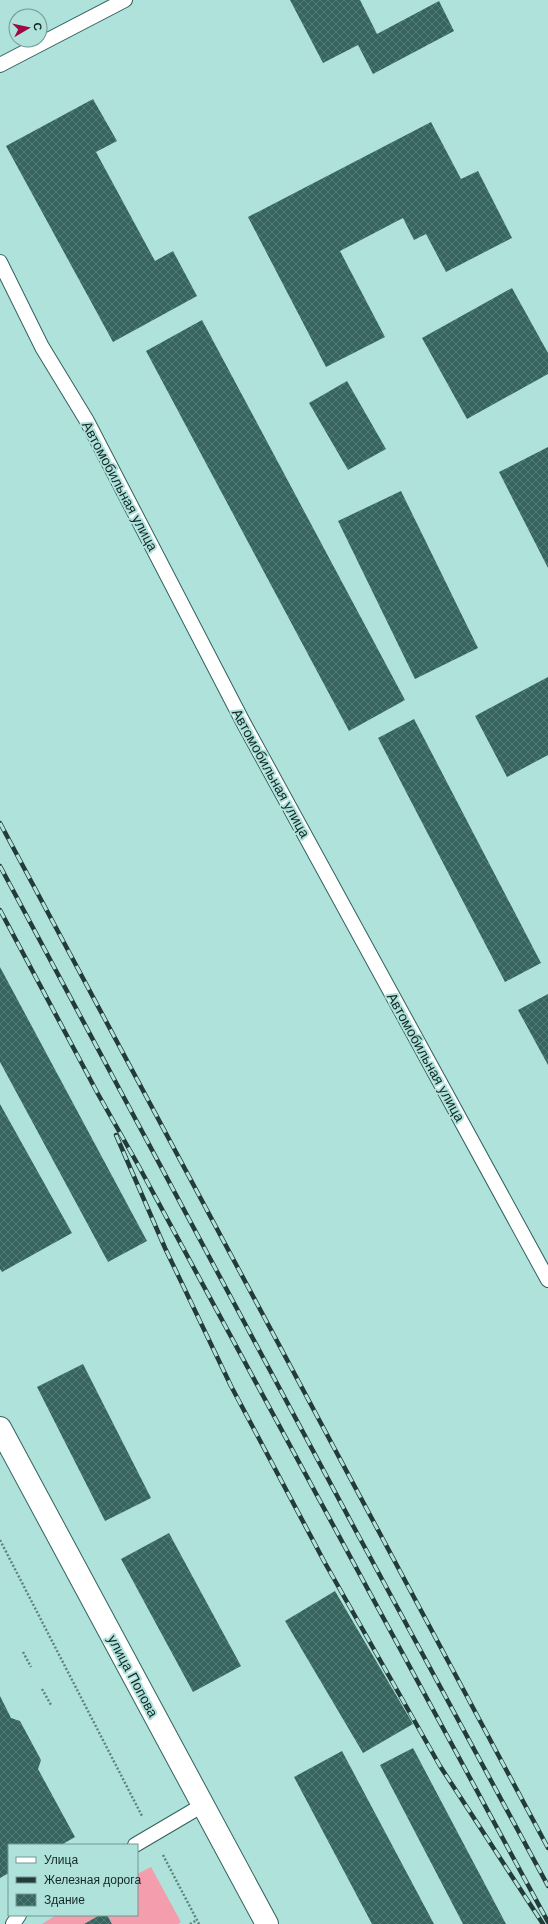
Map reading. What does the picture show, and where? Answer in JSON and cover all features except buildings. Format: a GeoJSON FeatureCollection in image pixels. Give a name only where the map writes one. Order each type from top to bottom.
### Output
{"type":"FeatureCollection","features":[{"type":"Feature","properties":{"kind":"street","name":"улица Попова"},"geometry":{"type":"LineString","coordinates":[[0,1428],[267,1924]]}},
{"type":"Feature","properties":{"kind":"lane"},"geometry":{"type":"LineString","coordinates":[[0,65],[124,0]]}},
{"type":"Feature","properties":{"kind":"lane","name":"Автомобильная улица"},"geometry":{"type":"LineString","coordinates":[[0,262],[42,347],[87,421],[243,722],[548,1280]]}},
{"type":"Feature","properties":{"kind":"lane"},"geometry":{"type":"LineString","coordinates":[[137,1844],[203,1805]]}},
{"type":"Feature","properties":{"kind":"path"},"geometry":{"type":"LineString","coordinates":[[0,1540],[199,1924]]}},
{"type":"Feature","properties":{"kind":"path"},"geometry":{"type":"LineString","coordinates":[[23,1652],[31,1667]]}},
{"type":"Feature","properties":{"kind":"path"},"geometry":{"type":"LineString","coordinates":[[42,1689],[51,1705]]}},
{"type":"Feature","properties":{"kind":"path"},"geometry":{"type":"LineString","coordinates":[[190,1924],[197,1920]]}},
{"type":"Feature","properties":{"kind":"shaded area"},"geometry":{"type":"Polygon","coordinates":[[[151,1867],[181,1922],[178,1924],[112,1924],[108,1916],[138,1916],[138,1874],[151,1867]]]}},
{"type":"Feature","properties":{"kind":"shaded area"},"geometry":{"type":"Polygon","coordinates":[[[54,1916],[98,1916],[84,1924],[42,1924],[54,1916]]]}},
{"type":"Feature","properties":{"kind":"railway"},"geometry":{"type":"LineString","coordinates":[[0,823],[548,1848]]}},
{"type":"Feature","properties":{"kind":"railway"},"geometry":{"type":"LineString","coordinates":[[0,866],[548,1886]]}},
{"type":"Feature","properties":{"kind":"railway"},"geometry":{"type":"LineString","coordinates":[[0,910],[98,1094],[137,1163],[548,1922]]}},
{"type":"Feature","properties":{"kind":"railway"},"geometry":{"type":"LineString","coordinates":[[116,1135],[165,1248],[231,1386],[325,1563],[440,1766],[543,1924]]}}]}
